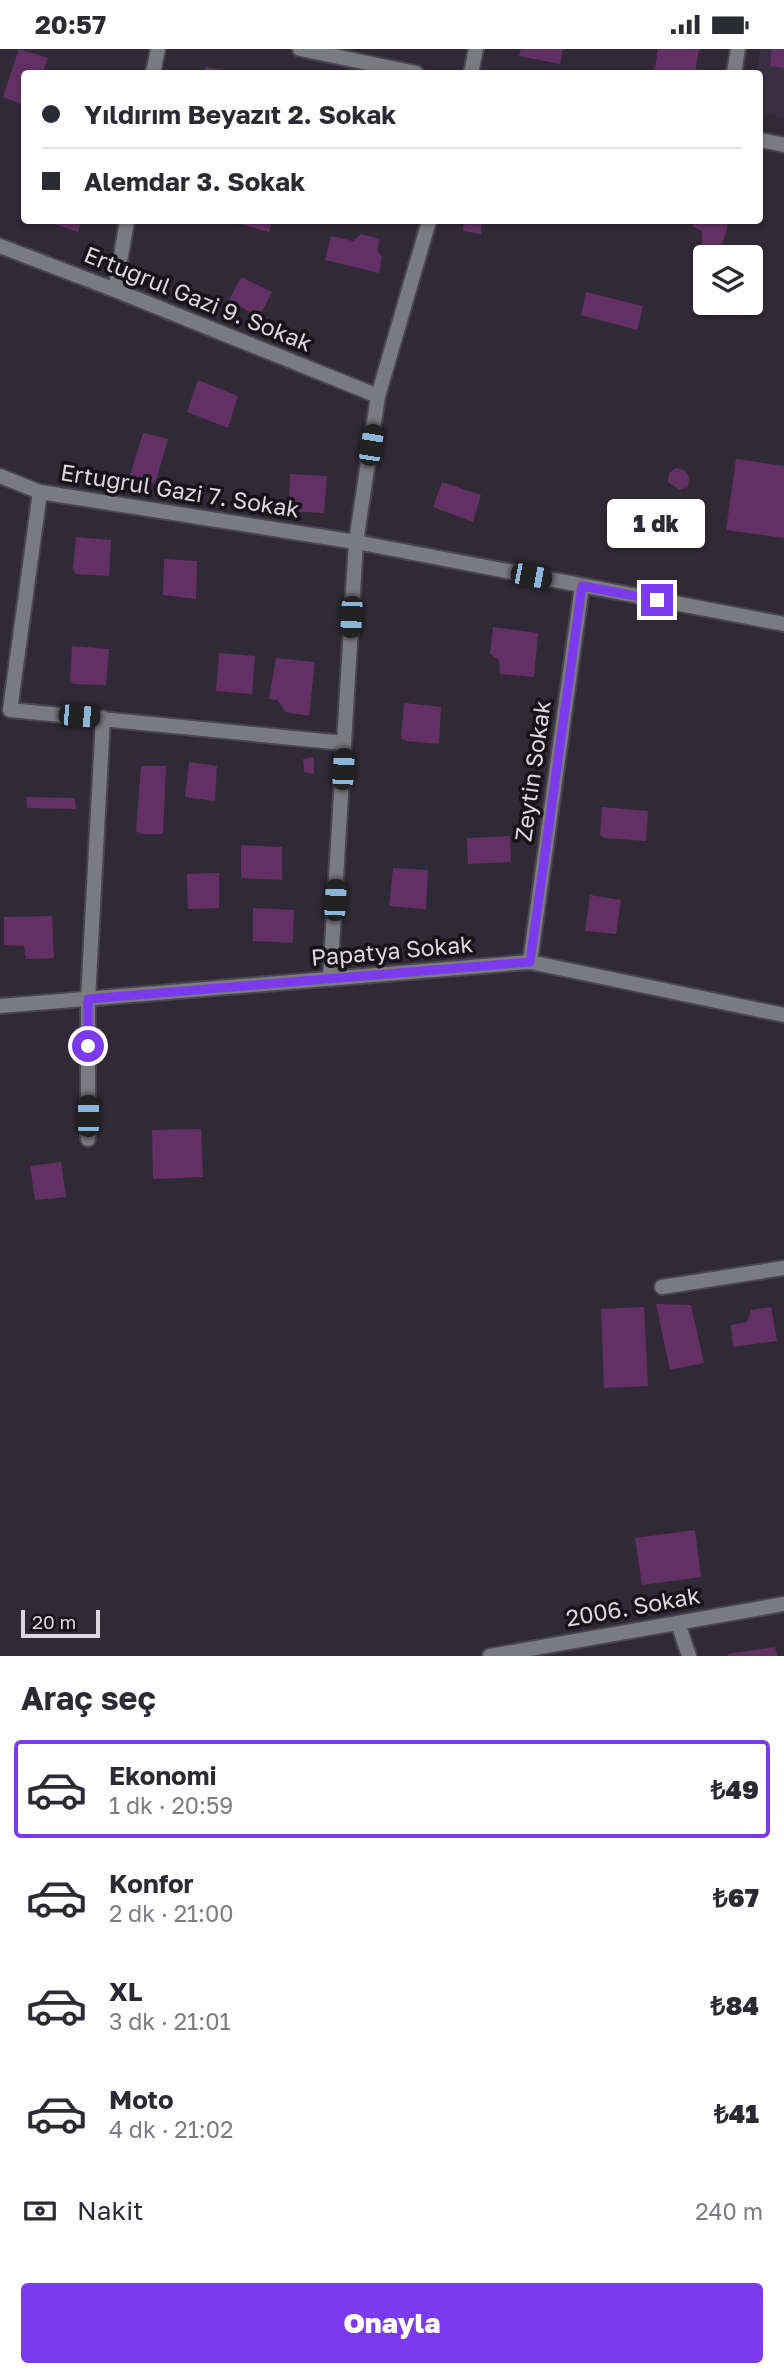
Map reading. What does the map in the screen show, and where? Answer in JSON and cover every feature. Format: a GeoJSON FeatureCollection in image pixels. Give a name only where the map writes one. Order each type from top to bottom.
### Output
{"type":"FeatureCollection","features":[{"type":"Feature","properties":{"kind":"street"},"geometry":{"type":"LineString","coordinates":[[154,70],[158,49]]}},
{"type":"Feature","properties":{"kind":"street"},"geometry":{"type":"LineString","coordinates":[[300,49],[402,70]]}},
{"type":"Feature","properties":{"kind":"street"},"geometry":{"type":"LineString","coordinates":[[472,70],[476,49]]}},
{"type":"Feature","properties":{"kind":"street"},"geometry":{"type":"LineString","coordinates":[[734,70],[738,49]]}},
{"type":"Feature","properties":{"kind":"street"},"geometry":{"type":"LineString","coordinates":[[763,141],[784,145]]}},
{"type":"Feature","properties":{"kind":"street"},"geometry":{"type":"LineString","coordinates":[[115,290],[126,224]]}},
{"type":"Feature","properties":{"kind":"street"},"geometry":{"type":"LineString","coordinates":[[330,979],[356,542],[378,396],[428,224]]}},
{"type":"Feature","properties":{"kind":"street","name":"Ertuğrul Gazi 9. Sokak"},"geometry":{"type":"LineString","coordinates":[[0,246],[378,396]]}},
{"type":"Feature","properties":{"kind":"street","name":"Ertuğrul Gazi 7. Sokak"},"geometry":{"type":"LineString","coordinates":[[0,476],[40,492],[356,542],[784,624]]}},
{"type":"Feature","properties":{"kind":"street"},"geometry":{"type":"LineString","coordinates":[[40,492],[10,710],[344,743]]}},
{"type":"Feature","properties":{"kind":"street","name":"Zeytin Sokak"},"geometry":{"type":"LineString","coordinates":[[530,962],[582,586]]}},
{"type":"Feature","properties":{"kind":"street"},"geometry":{"type":"LineString","coordinates":[[88,1139],[88,999],[103,718]]}},
{"type":"Feature","properties":{"kind":"street","name":"Papatya Sokak"},"geometry":{"type":"LineString","coordinates":[[0,1006],[530,962],[784,1014]]}},
{"type":"Feature","properties":{"kind":"street"},"geometry":{"type":"LineString","coordinates":[[662,1287],[784,1268]]}},
{"type":"Feature","properties":{"kind":"street","name":"2006. Sokak"},"geometry":{"type":"LineString","coordinates":[[490,1656],[784,1604]]}},
{"type":"Feature","properties":{"kind":"street"},"geometry":{"type":"LineString","coordinates":[[678,1623],[689,1656]]}},
{"type":"Feature","properties":{"kind":"shaded area"},"geometry":{"type":"Polygon","coordinates":[[[761,49],[784,49],[784,118],[763,113],[763,70],[757,70],[761,49]]]}},
{"type":"Feature","properties":{"kind":"building"},"geometry":{"type":"Polygon","coordinates":[[[19,49],[48,58],[43,70],[21,70],[21,104],[3,97],[19,49]]]}},
{"type":"Feature","properties":{"kind":"building"},"geometry":{"type":"Polygon","coordinates":[[[521,49],[563,49],[560,64],[519,56],[521,49]]]}},
{"type":"Feature","properties":{"kind":"building"},"geometry":{"type":"Polygon","coordinates":[[[658,49],[699,49],[696,70],[654,70],[658,49]]]}},
{"type":"Feature","properties":{"kind":"building"},"geometry":{"type":"Polygon","coordinates":[[[772,49],[784,49],[784,68],[770,66],[772,49]]]}},
{"type":"Feature","properties":{"kind":"building"},"geometry":{"type":"Polygon","coordinates":[[[55,224],[80,224],[78,232],[55,224]]]}},
{"type":"Feature","properties":{"kind":"building"},"geometry":{"type":"Polygon","coordinates":[[[240,224],[271,224],[269,232],[240,224]]]}},
{"type":"Feature","properties":{"kind":"building"},"geometry":{"type":"Polygon","coordinates":[[[464,224],[482,224],[481,234],[463,231],[464,224]]]}},
{"type":"Feature","properties":{"kind":"building"},"geometry":{"type":"Polygon","coordinates":[[[693,224],[728,224],[722,245],[702,245],[702,231],[693,224]]]}},
{"type":"Feature","properties":{"kind":"building"},"geometry":{"type":"Polygon","coordinates":[[[361,234],[380,239],[377,250],[382,257],[379,273],[325,260],[331,236],[353,241],[361,234]]]}},
{"type":"Feature","properties":{"kind":"building"},"geometry":{"type":"Polygon","coordinates":[[[241,277],[272,292],[259,317],[229,300],[241,277]]]}},
{"type":"Feature","properties":{"kind":"building"},"geometry":{"type":"Polygon","coordinates":[[[586,292],[643,306],[637,330],[581,315],[586,292]]]}},
{"type":"Feature","properties":{"kind":"building"},"geometry":{"type":"Polygon","coordinates":[[[198,380],[238,396],[228,428],[187,412],[198,380]]]}},
{"type":"Feature","properties":{"kind":"building"},"geometry":{"type":"Polygon","coordinates":[[[143,433],[168,439],[155,484],[130,475],[143,433]]]}},
{"type":"Feature","properties":{"kind":"building"},"geometry":{"type":"Polygon","coordinates":[[[736,459],[784,466],[784,538],[726,530],[736,459]]]}},
{"type":"Feature","properties":{"kind":"building"},"geometry":{"type":"Polygon","coordinates":[[[676,468],[684,470],[689,477],[688,487],[680,490],[668,482],[669,473],[676,468]]]}},
{"type":"Feature","properties":{"kind":"building"},"geometry":{"type":"Polygon","coordinates":[[[290,474],[327,476],[324,513],[289,511],[290,474]]]}},
{"type":"Feature","properties":{"kind":"building"},"geometry":{"type":"Polygon","coordinates":[[[442,482],[481,495],[473,522],[433,507],[442,482]]]}},
{"type":"Feature","properties":{"kind":"building"},"geometry":{"type":"Polygon","coordinates":[[[76,537],[111,540],[109,576],[76,574],[73,569],[76,537]]]}},
{"type":"Feature","properties":{"kind":"building"},"geometry":{"type":"Polygon","coordinates":[[[164,559],[197,561],[196,599],[163,595],[164,559]]]}},
{"type":"Feature","properties":{"kind":"building"},"geometry":{"type":"Polygon","coordinates":[[[493,627],[538,633],[534,677],[500,674],[499,660],[490,654],[493,627]]]}},
{"type":"Feature","properties":{"kind":"building"},"geometry":{"type":"Polygon","coordinates":[[[72,646],[109,649],[106,685],[73,684],[70,679],[72,646]]]}},
{"type":"Feature","properties":{"kind":"building"},"geometry":{"type":"Polygon","coordinates":[[[219,653],[255,656],[252,694],[216,691],[219,653]]]}},
{"type":"Feature","properties":{"kind":"building"},"geometry":{"type":"Polygon","coordinates":[[[276,658],[315,662],[309,716],[285,712],[278,700],[269,699],[276,658]]]}},
{"type":"Feature","properties":{"kind":"building"},"geometry":{"type":"Polygon","coordinates":[[[404,703],[441,707],[439,744],[406,741],[401,738],[404,703]]]}},
{"type":"Feature","properties":{"kind":"building"},"geometry":{"type":"Polygon","coordinates":[[[314,757],[314,774],[304,772],[303,759],[314,757]]]}},
{"type":"Feature","properties":{"kind":"building"},"geometry":{"type":"Polygon","coordinates":[[[189,762],[217,766],[215,801],[185,797],[189,762]]]}},
{"type":"Feature","properties":{"kind":"building"},"geometry":{"type":"Polygon","coordinates":[[[141,766],[166,766],[163,834],[141,834],[136,831],[141,766]]]}},
{"type":"Feature","properties":{"kind":"building"},"geometry":{"type":"Polygon","coordinates":[[[26,797],[75,798],[76,809],[27,808],[26,797]]]}},
{"type":"Feature","properties":{"kind":"building"},"geometry":{"type":"Polygon","coordinates":[[[602,807],[648,811],[646,841],[604,838],[600,835],[602,807]]]}},
{"type":"Feature","properties":{"kind":"building"},"geometry":{"type":"Polygon","coordinates":[[[510,836],[511,862],[468,864],[467,838],[510,836]]]}},
{"type":"Feature","properties":{"kind":"building"},"geometry":{"type":"Polygon","coordinates":[[[241,845],[282,847],[282,880],[241,878],[241,845]]]}},
{"type":"Feature","properties":{"kind":"building"},"geometry":{"type":"Polygon","coordinates":[[[393,868],[428,870],[426,909],[389,906],[393,868]]]}},
{"type":"Feature","properties":{"kind":"building"},"geometry":{"type":"Polygon","coordinates":[[[219,873],[219,908],[188,909],[187,874],[219,873]]]}},
{"type":"Feature","properties":{"kind":"building"},"geometry":{"type":"Polygon","coordinates":[[[590,895],[621,900],[616,934],[585,931],[590,895]]]}},
{"type":"Feature","properties":{"kind":"building"},"geometry":{"type":"Polygon","coordinates":[[[253,908],[294,910],[293,943],[253,941],[253,908]]]}},
{"type":"Feature","properties":{"kind":"building"},"geometry":{"type":"Polygon","coordinates":[[[52,916],[54,958],[26,959],[24,946],[4,945],[4,917],[52,916]]]}},
{"type":"Feature","properties":{"kind":"building"},"geometry":{"type":"Polygon","coordinates":[[[201,1129],[203,1177],[153,1179],[152,1130],[201,1129]]]}},
{"type":"Feature","properties":{"kind":"building"},"geometry":{"type":"Polygon","coordinates":[[[61,1162],[66,1197],[35,1200],[30,1166],[61,1162]]]}},
{"type":"Feature","properties":{"kind":"building"},"geometry":{"type":"Polygon","coordinates":[[[656,1304],[691,1305],[704,1363],[670,1370],[656,1304]]]}},
{"type":"Feature","properties":{"kind":"building"},"geometry":{"type":"Polygon","coordinates":[[[644,1307],[648,1386],[604,1388],[601,1309],[644,1307]]]}},
{"type":"Feature","properties":{"kind":"building"},"geometry":{"type":"Polygon","coordinates":[[[771,1307],[777,1341],[733,1347],[731,1325],[747,1322],[751,1310],[771,1307]]]}},
{"type":"Feature","properties":{"kind":"building"},"geometry":{"type":"Polygon","coordinates":[[[695,1530],[701,1577],[642,1585],[635,1538],[695,1530]]]}},
{"type":"Feature","properties":{"kind":"building"},"geometry":{"type":"Polygon","coordinates":[[[775,1647],[777,1656],[727,1654],[775,1647]]]}},
{"type":"Feature","properties":{"kind":"route"},"geometry":{"type":"LineString","coordinates":[[88,1046],[88,999],[530,962],[582,586],[657,600]]}}]}
